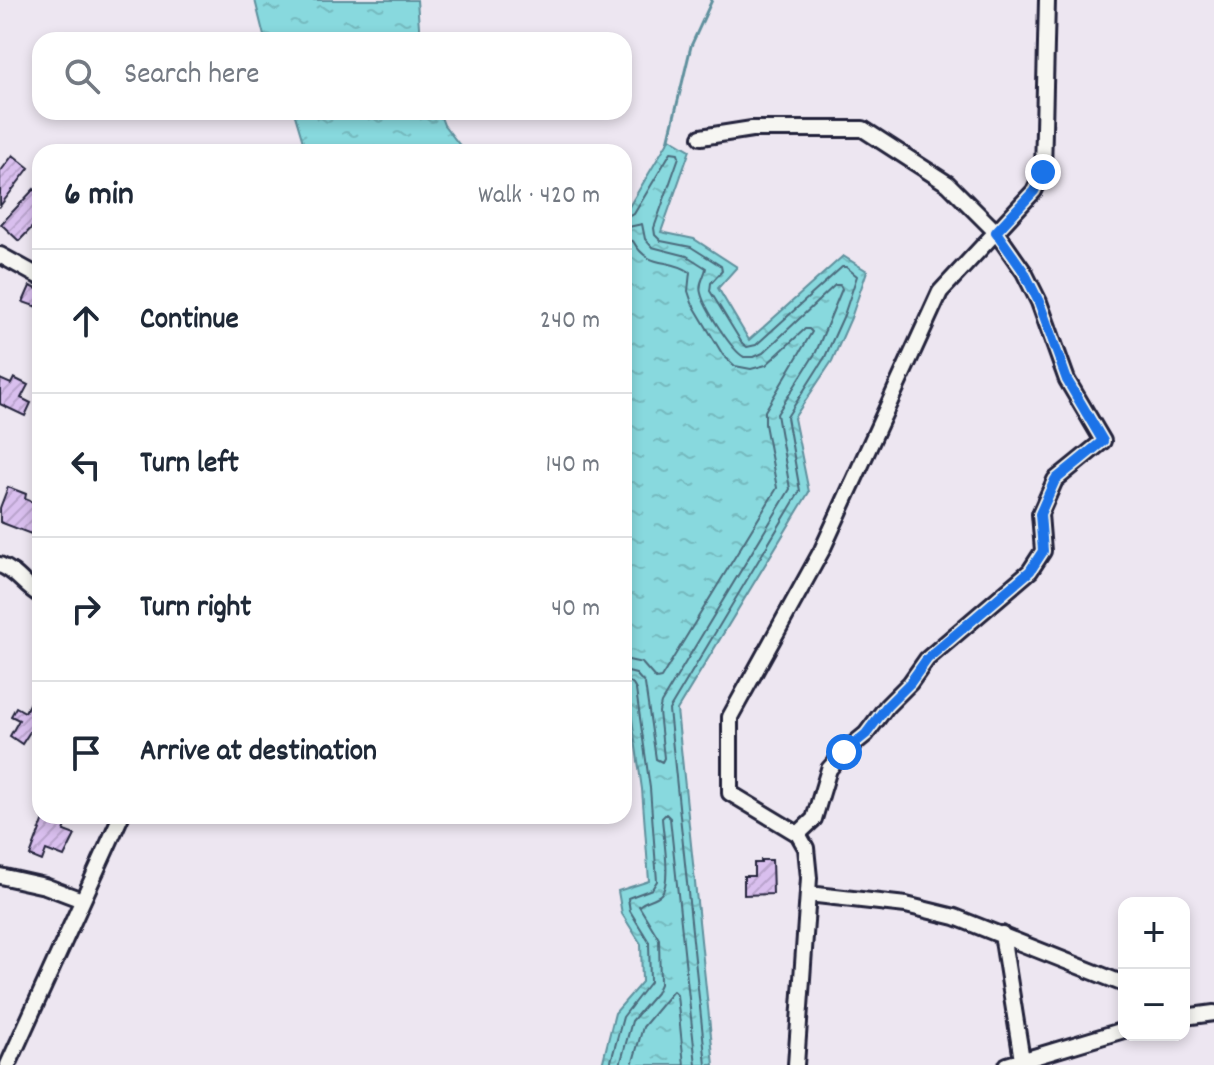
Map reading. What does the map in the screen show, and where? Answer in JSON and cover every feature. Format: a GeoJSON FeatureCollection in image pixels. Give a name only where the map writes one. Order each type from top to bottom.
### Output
{"type":"FeatureCollection","features":[{"type":"Feature","properties":{"kind":"street"},"geometry":{"type":"LineString","coordinates":[[796,1065],[808,894],[806,848],[798,834],[730,793],[730,717],[822,550],[940,292],[1034,191],[1043,172],[1047,0]]}},
{"type":"Feature","properties":{"kind":"street"},"geometry":{"type":"LineString","coordinates":[[701,137],[752,129],[863,129],[948,184],[996,232],[1024,272],[1044,315],[1067,380],[1103,441],[1055,480],[1040,514],[1043,551],[1030,571],[927,659],[866,734],[829,769],[814,819],[798,834]]}},
{"type":"Feature","properties":{"kind":"street"},"geometry":{"type":"LineString","coordinates":[[0,255],[32,273]]}},
{"type":"Feature","properties":{"kind":"street"},"geometry":{"type":"LineString","coordinates":[[0,565],[13,570],[32,591]]}},
{"type":"Feature","properties":{"kind":"street"},"geometry":{"type":"LineString","coordinates":[[8,1065],[117,824]]}},
{"type":"Feature","properties":{"kind":"street"},"geometry":{"type":"LineString","coordinates":[[0,876],[45,886],[82,900]]}},
{"type":"Feature","properties":{"kind":"street"},"geometry":{"type":"LineString","coordinates":[[808,894],[906,905],[955,917],[1118,982]]}},
{"type":"Feature","properties":{"kind":"street"},"geometry":{"type":"LineString","coordinates":[[1002,934],[1014,1063],[1118,1032]]}},
{"type":"Feature","properties":{"kind":"street"},"geometry":{"type":"LineString","coordinates":[[0,1040],[16,1047]]}},
{"type":"Feature","properties":{"kind":"street"},"geometry":{"type":"LineString","coordinates":[[798,1041],[804,1058],[811,1065]]}},
{"type":"Feature","properties":{"kind":"water"},"geometry":{"type":"Polygon","coordinates":[[[255,0],[417,0],[419,32],[263,32],[255,0]]]}},
{"type":"Feature","properties":{"kind":"water"},"geometry":{"type":"Polygon","coordinates":[[[296,120],[442,120],[459,144],[304,144],[296,120]]]}},
{"type":"Feature","properties":{"kind":"water"},"geometry":{"type":"Polygon","coordinates":[[[670,138],[690,150],[661,232],[694,239],[737,267],[718,288],[749,340],[843,256],[867,271],[832,361],[794,418],[809,492],[677,710],[714,1065],[602,1065],[615,1013],[642,982],[641,944],[622,914],[618,891],[649,881],[642,789],[632,719],[632,202],[670,138]]]}},
{"type":"Feature","properties":{"kind":"building"},"geometry":{"type":"Polygon","coordinates":[[[13,155],[29,168],[0,206],[0,172],[13,155]]]}},
{"type":"Feature","properties":{"kind":"building"},"geometry":{"type":"Polygon","coordinates":[[[32,191],[32,227],[19,241],[1,224],[32,191]]]}},
{"type":"Feature","properties":{"kind":"building"},"geometry":{"type":"Polygon","coordinates":[[[30,286],[32,287],[32,305],[23,302],[30,286]]]}},
{"type":"Feature","properties":{"kind":"building"},"geometry":{"type":"Polygon","coordinates":[[[14,378],[28,385],[21,398],[31,403],[25,416],[0,404],[0,379],[11,384],[14,378]]]}},
{"type":"Feature","properties":{"kind":"building"},"geometry":{"type":"Polygon","coordinates":[[[8,487],[26,494],[25,499],[32,502],[31,534],[0,522],[0,508],[8,487]]]}},
{"type":"Feature","properties":{"kind":"building"},"geometry":{"type":"Polygon","coordinates":[[[32,698],[32,729],[22,744],[10,736],[19,720],[11,716],[16,707],[25,712],[32,698]]]}},
{"type":"Feature","properties":{"kind":"building"},"geometry":{"type":"Polygon","coordinates":[[[42,824],[67,824],[64,831],[75,835],[64,857],[46,850],[42,861],[30,856],[42,824]]]}},
{"type":"Feature","properties":{"kind":"building"},"geometry":{"type":"Polygon","coordinates":[[[761,860],[772,860],[773,894],[744,895],[744,876],[754,876],[754,863],[761,863],[761,860]]]}},
{"type":"Feature","properties":{"kind":"waterway"},"geometry":{"type":"LineString","coordinates":[[668,142],[691,46],[712,0]]}},
{"type":"Feature","properties":{"kind":"route"},"geometry":{"type":"LineString","coordinates":[[844,752],[866,734],[927,659],[1030,571],[1043,551],[1040,514],[1055,480],[1103,441],[1067,380],[1039,302],[1024,272],[996,232],[1034,191],[1043,172]]}}]}
